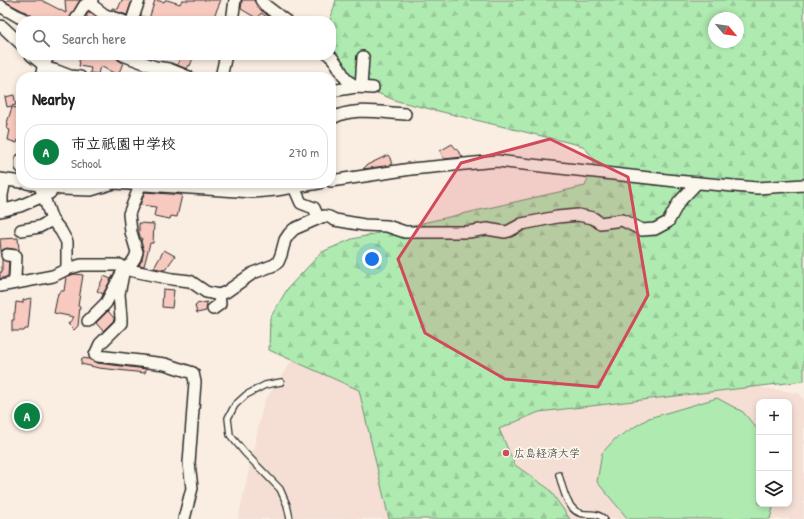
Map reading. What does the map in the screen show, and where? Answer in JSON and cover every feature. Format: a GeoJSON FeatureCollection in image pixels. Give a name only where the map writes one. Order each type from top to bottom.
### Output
{"type":"FeatureCollection","features":[{"type":"Feature","properties":{"kind":"street"},"geometry":{"type":"LineString","coordinates":[[134,16],[139,0]]}},
{"type":"Feature","properties":{"kind":"street"},"geometry":{"type":"LineString","coordinates":[[233,16],[235,0]]}},
{"type":"Feature","properties":{"kind":"street"},"geometry":{"type":"LineString","coordinates":[[261,0],[279,16]]}},
{"type":"Feature","properties":{"kind":"street"},"geometry":{"type":"LineString","coordinates":[[78,16],[87,2],[108,16]]}},
{"type":"Feature","properties":{"kind":"street"},"geometry":{"type":"LineString","coordinates":[[0,6],[16,16]]}},
{"type":"Feature","properties":{"kind":"street"},"geometry":{"type":"LineString","coordinates":[[0,15],[2,26],[16,39]]}},
{"type":"Feature","properties":{"kind":"street"},"geometry":{"type":"LineString","coordinates":[[2,26],[16,23]]}},
{"type":"Feature","properties":{"kind":"street"},"geometry":{"type":"LineString","coordinates":[[359,87],[363,57]]}},
{"type":"Feature","properties":{"kind":"street"},"geometry":{"type":"LineString","coordinates":[[136,60],[155,67],[176,72]]}},
{"type":"Feature","properties":{"kind":"street"},"geometry":{"type":"LineString","coordinates":[[222,72],[225,60]]}},
{"type":"Feature","properties":{"kind":"street"},"geometry":{"type":"LineString","coordinates":[[335,60],[348,81],[359,87]]}},
{"type":"Feature","properties":{"kind":"street"},"geometry":{"type":"LineString","coordinates":[[44,66],[60,72]]}},
{"type":"Feature","properties":{"kind":"street"},"geometry":{"type":"LineString","coordinates":[[336,90],[359,87],[373,88]]}},
{"type":"Feature","properties":{"kind":"street"},"geometry":{"type":"LineString","coordinates":[[336,117],[353,112],[405,114]]}},
{"type":"Feature","properties":{"kind":"street"},"geometry":{"type":"LineString","coordinates":[[336,180],[411,169],[497,161],[697,183],[757,188],[804,185]]}},
{"type":"Feature","properties":{"kind":"street"},"geometry":{"type":"LineString","coordinates":[[16,181],[2,180],[1,210],[20,206],[42,191],[62,189],[91,190],[98,188]]}},
{"type":"Feature","properties":{"kind":"street"},"geometry":{"type":"LineString","coordinates":[[0,286],[53,276],[67,269],[81,265],[112,264],[120,265],[124,269],[172,279],[190,281],[206,292],[219,295],[226,292],[253,273],[278,262],[285,240],[289,234],[294,229],[318,217],[324,216],[335,220],[364,225],[387,226],[405,232],[468,232],[487,229],[505,232],[522,224],[557,217],[578,215],[593,218],[600,223],[622,220],[642,230],[655,229],[668,222],[679,202],[697,183]]}},
{"type":"Feature","properties":{"kind":"street"},"geometry":{"type":"LineString","coordinates":[[36,188],[42,191],[52,220],[61,231],[67,242],[67,269]]}},
{"type":"Feature","properties":{"kind":"street"},"geometry":{"type":"LineString","coordinates":[[88,321],[106,303],[124,269],[132,264],[135,258],[137,252],[131,232],[129,214],[139,188]]}},
{"type":"Feature","properties":{"kind":"street"},"geometry":{"type":"LineString","coordinates":[[196,188],[253,192],[286,188]]}},
{"type":"Feature","properties":{"kind":"street"},"geometry":{"type":"LineString","coordinates":[[294,188],[301,203],[314,208],[318,217]]}},
{"type":"Feature","properties":{"kind":"street"},"geometry":{"type":"LineString","coordinates":[[21,230],[39,227],[52,220]]}},
{"type":"Feature","properties":{"kind":"street"},"geometry":{"type":"LineString","coordinates":[[6,255],[16,256],[16,278],[13,283]]}},
{"type":"Feature","properties":{"kind":"street"},"geometry":{"type":"LineString","coordinates":[[124,269],[119,294],[122,318],[121,322],[100,344],[95,355],[165,364],[193,373],[195,382],[189,463],[192,488],[184,519]]}},
{"type":"Feature","properties":{"kind":"street"},"geometry":{"type":"LineString","coordinates":[[213,309],[220,304],[219,295]]}},
{"type":"Feature","properties":{"kind":"lane"},"geometry":{"type":"LineString","coordinates":[[281,382],[265,385],[246,395],[235,405],[228,418],[230,435],[245,453],[280,489],[287,505],[290,519]]}},
{"type":"Feature","properties":{"kind":"lane"},"geometry":{"type":"LineString","coordinates":[[559,475],[567,498],[574,511],[584,515],[593,514],[604,519]]}},
{"type":"Feature","properties":{"kind":"highlighted area"},"geometry":{"type":"Polygon","coordinates":[[[550,139],[628,177],[648,295],[598,387],[505,379],[425,333],[398,259],[461,163],[550,139]]]}},
{"type":"Feature","properties":{"kind":"shaded area","name":"広島経済大学"},"geometry":{"type":"Polygon","coordinates":[[[311,333],[554,357],[799,393],[804,399],[804,519],[238,519],[264,401],[311,333]]]}},
{"type":"Feature","properties":{"kind":"green space"},"geometry":{"type":"Polygon","coordinates":[[[336,0],[804,0],[804,381],[539,412],[499,429],[515,465],[549,489],[570,519],[389,519],[359,390],[269,350],[270,318],[288,288],[322,252],[352,239],[585,186],[595,160],[583,146],[397,101],[360,86],[336,70],[333,60],[336,60],[336,16],[331,16],[336,0]]]}},
{"type":"Feature","properties":{"kind":"green space"},"geometry":{"type":"Polygon","coordinates":[[[717,398],[743,412],[756,427],[756,507],[773,507],[770,519],[628,519],[597,482],[602,453],[615,439],[649,418],[717,398]]]}},
{"type":"Feature","properties":{"kind":"building"},"geometry":{"type":"Polygon","coordinates":[[[7,0],[41,0],[66,13],[65,0],[80,0],[71,16],[32,16],[6,2],[7,0]]]}},
{"type":"Feature","properties":{"kind":"building"},"geometry":{"type":"Polygon","coordinates":[[[122,0],[132,0],[127,15],[112,10],[112,8],[118,9],[122,0]]]}},
{"type":"Feature","properties":{"kind":"building"},"geometry":{"type":"Polygon","coordinates":[[[155,0],[164,2],[167,0],[180,4],[182,0],[221,0],[214,16],[150,16],[155,0]]]}},
{"type":"Feature","properties":{"kind":"building"},"geometry":{"type":"Polygon","coordinates":[[[242,0],[254,0],[268,16],[261,13],[260,16],[253,16],[241,9],[242,0]]]}},
{"type":"Feature","properties":{"kind":"building"},"geometry":{"type":"Polygon","coordinates":[[[89,12],[94,16],[86,16],[89,12]]]}},
{"type":"Feature","properties":{"kind":"building"},"geometry":{"type":"Polygon","coordinates":[[[79,60],[118,60],[123,63],[119,72],[112,72],[100,66],[98,72],[90,72],[91,68],[79,66],[79,60]]]}},
{"type":"Feature","properties":{"kind":"building"},"geometry":{"type":"Polygon","coordinates":[[[179,60],[192,60],[187,69],[177,65],[179,60]]]}},
{"type":"Feature","properties":{"kind":"building"},"geometry":{"type":"Polygon","coordinates":[[[14,95],[16,105],[7,107],[5,97],[14,95]]]}},
{"type":"Feature","properties":{"kind":"building"},"geometry":{"type":"Polygon","coordinates":[[[12,107],[16,108],[16,143],[8,140],[10,130],[7,129],[7,123],[12,107]]]}},
{"type":"Feature","properties":{"kind":"building"},"geometry":{"type":"Polygon","coordinates":[[[452,144],[463,157],[444,159],[440,151],[452,144]]]}},
{"type":"Feature","properties":{"kind":"building"},"geometry":{"type":"Polygon","coordinates":[[[388,155],[392,165],[363,169],[367,165],[388,155]]]}},
{"type":"Feature","properties":{"kind":"building"},"geometry":{"type":"Polygon","coordinates":[[[145,192],[182,195],[177,217],[171,216],[170,219],[154,216],[156,207],[140,205],[145,192]]]}},
{"type":"Feature","properties":{"kind":"building"},"geometry":{"type":"Polygon","coordinates":[[[139,223],[154,224],[153,243],[150,243],[144,266],[139,265],[142,260],[144,250],[141,242],[142,238],[140,238],[139,233],[139,223]]]}},
{"type":"Feature","properties":{"kind":"building"},"geometry":{"type":"Polygon","coordinates":[[[18,238],[19,250],[7,248],[1,251],[0,239],[18,238]]]}},
{"type":"Feature","properties":{"kind":"building"},"geometry":{"type":"Polygon","coordinates":[[[164,250],[175,256],[165,270],[154,268],[164,250]]]}},
{"type":"Feature","properties":{"kind":"building"},"geometry":{"type":"Polygon","coordinates":[[[2,259],[9,262],[8,276],[0,279],[0,272],[2,272],[2,259]]]}},
{"type":"Feature","properties":{"kind":"building"},"geometry":{"type":"Polygon","coordinates":[[[74,274],[83,275],[78,306],[80,307],[78,326],[74,330],[68,324],[74,317],[54,313],[58,293],[60,293],[60,291],[64,291],[66,277],[74,274]]]}},
{"type":"Feature","properties":{"kind":"building"},"geometry":{"type":"Polygon","coordinates":[[[104,276],[111,279],[103,294],[97,291],[104,276]]]}},
{"type":"Feature","properties":{"kind":"building"},"geometry":{"type":"Polygon","coordinates":[[[163,289],[174,290],[172,308],[162,307],[163,289]]]}},
{"type":"Feature","properties":{"kind":"building"},"geometry":{"type":"Polygon","coordinates":[[[31,298],[28,329],[25,329],[24,331],[12,331],[12,320],[14,320],[16,302],[23,303],[23,300],[31,298]]]}},
{"type":"Feature","properties":{"kind":"building"},"geometry":{"type":"Polygon","coordinates":[[[207,302],[206,311],[197,313],[195,306],[196,304],[207,302]]]}},
{"type":"Feature","properties":{"kind":"building"},"geometry":{"type":"Polygon","coordinates":[[[108,311],[114,320],[103,331],[96,323],[108,311]]]}},
{"type":"Feature","properties":{"kind":"building"},"geometry":{"type":"Polygon","coordinates":[[[82,358],[89,359],[97,363],[146,369],[145,373],[99,368],[81,364],[82,358]]]}},
{"type":"Feature","properties":{"kind":"place","name":"市立祇園中学校"},"geometry":{"type":"Point","coordinates":[27,416]}},
{"type":"Feature","properties":{"kind":"place","name":"広島経済大学"},"geometry":{"type":"Point","coordinates":[506,453]}}]}
